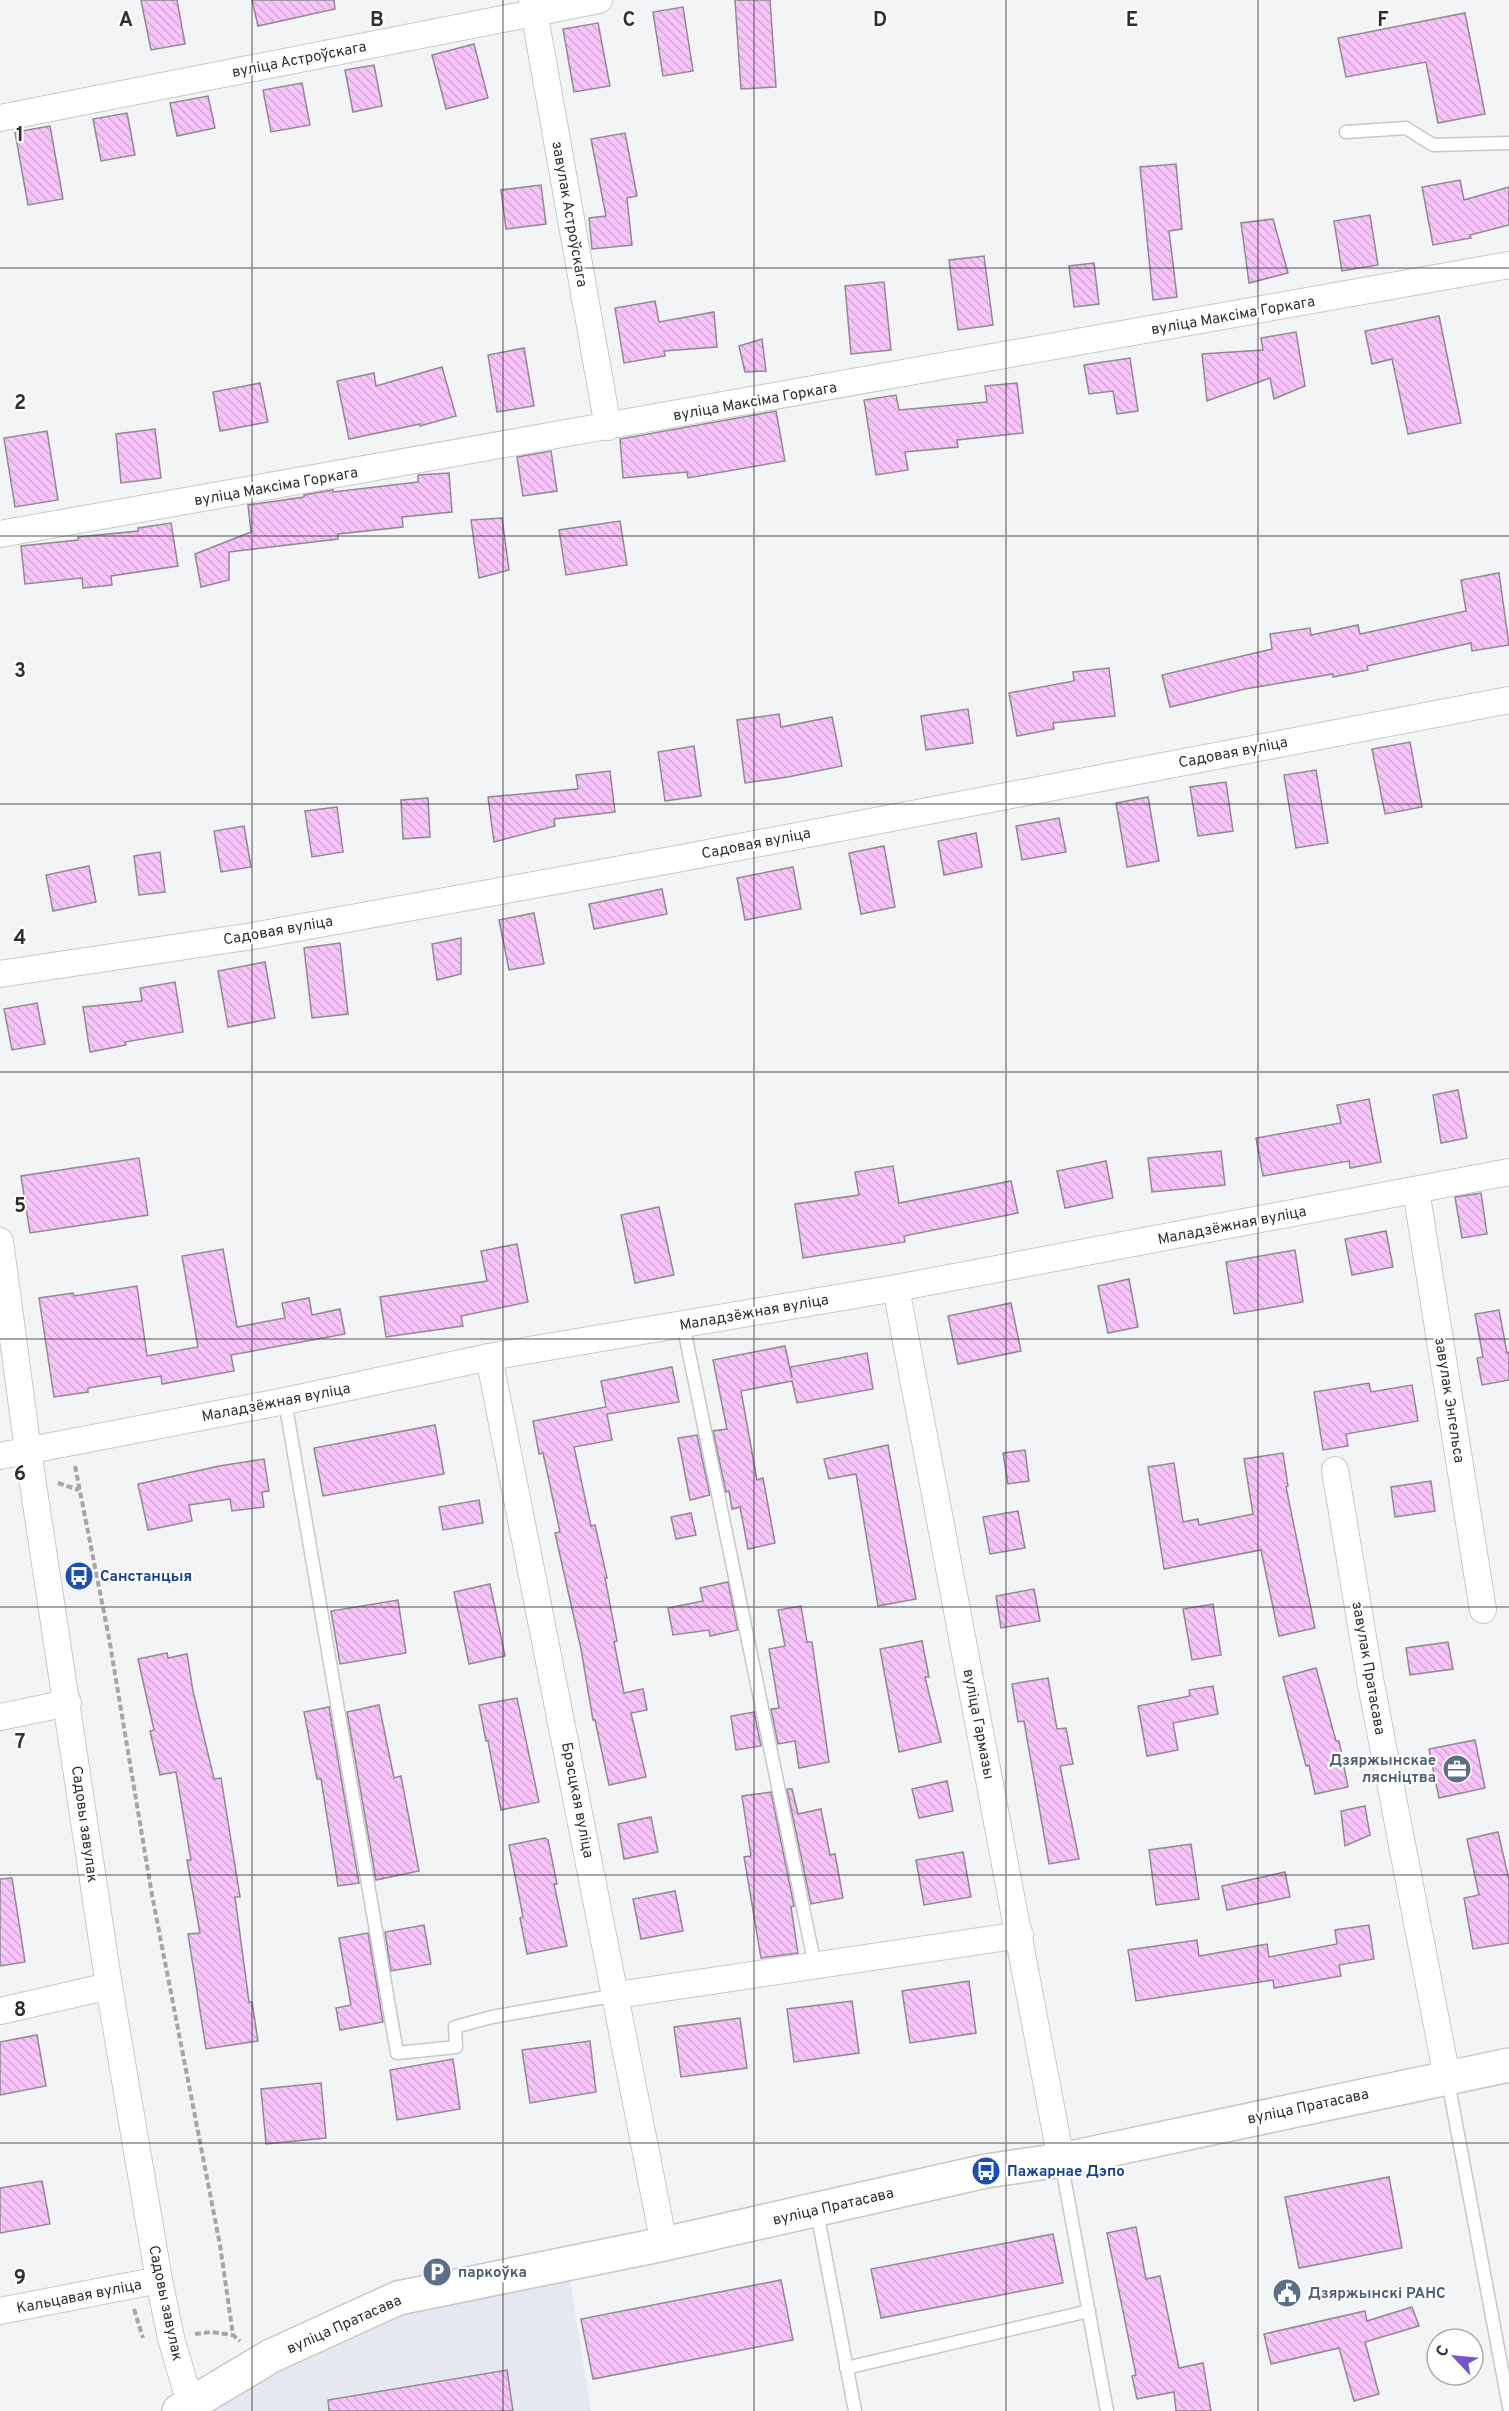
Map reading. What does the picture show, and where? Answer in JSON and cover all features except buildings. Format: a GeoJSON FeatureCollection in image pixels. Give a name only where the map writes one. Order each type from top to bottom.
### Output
{"type":"FeatureCollection","features":[{"type":"Feature","properties":{"kind":"main road","name":"вуліца Пратасава"},"geometry":{"type":"LineString","coordinates":[[185,2407],[271,2356],[398,2298],[664,2244],[986,2171],[1061,2160],[1509,2065]]}},
{"type":"Feature","properties":{"kind":"street","name":"вуліца Астроўскага"},"geometry":{"type":"LineString","coordinates":[[0,118],[533,6],[599,0]]}},
{"type":"Feature","properties":{"kind":"street","name":"завулак Астроўскага"},"geometry":{"type":"LineString","coordinates":[[533,6],[608,427]]}},
{"type":"Feature","properties":{"kind":"street","name":"вуліца Максіма Горкага"},"geometry":{"type":"LineString","coordinates":[[0,534],[1509,265]]}},
{"type":"Feature","properties":{"kind":"street","name":"Садовая вуліца"},"geometry":{"type":"LineString","coordinates":[[0,974],[253,936],[705,853],[1509,700]]}},
{"type":"Feature","properties":{"kind":"street","name":"Маладзёжная вуліца"},"geometry":{"type":"LineString","coordinates":[[0,1456],[285,1401],[489,1357],[896,1288],[1509,1172]]}},
{"type":"Feature","properties":{"kind":"street","name":"завулак Энгельса"},"geometry":{"type":"LineString","coordinates":[[1416,1190],[1483,1610]]}},
{"type":"Feature","properties":{"kind":"street","name":"Садовы завулак"},"geometry":{"type":"LineString","coordinates":[[0,1241],[28,1450],[109,1986],[159,2280],[185,2407]]}},
{"type":"Feature","properties":{"kind":"street","name":"вуліца Гармазы"},"geometry":{"type":"LineString","coordinates":[[896,1288],[1061,2160]]}},
{"type":"Feature","properties":{"kind":"street","name":"Брэсцкая вуліца"},"geometry":{"type":"LineString","coordinates":[[489,1357],[617,1995],[664,2244]]}},
{"type":"Feature","properties":{"kind":"street","name":"завулак Пратасава"},"geometry":{"type":"LineString","coordinates":[[1335,1470],[1370,1679],[1447,2077]]}},
{"type":"Feature","properties":{"kind":"street"},"geometry":{"type":"LineString","coordinates":[[0,1717],[68,1703]]}},
{"type":"Feature","properties":{"kind":"street"},"geometry":{"type":"LineString","coordinates":[[617,1995],[1020,1935]]}},
{"type":"Feature","properties":{"kind":"street"},"geometry":{"type":"LineString","coordinates":[[0,2011],[109,1986]]}},
{"type":"Feature","properties":{"kind":"street","name":"Кальцавая вуліца"},"geometry":{"type":"LineString","coordinates":[[0,2311],[159,2280]]}},
{"type":"Feature","properties":{"kind":"lane"},"geometry":{"type":"LineString","coordinates":[[1346,132],[1406,128],[1433,145],[1509,143]]}},
{"type":"Feature","properties":{"kind":"lane"},"geometry":{"type":"LineString","coordinates":[[683,1324],[815,1966]]}},
{"type":"Feature","properties":{"kind":"lane"},"geometry":{"type":"LineString","coordinates":[[285,1401],[397,2053],[456,2047],[455,2027],[492,2017],[617,1995]]}},
{"type":"Feature","properties":{"kind":"lane"},"geometry":{"type":"LineString","coordinates":[[1447,2077],[1509,2407]]}},
{"type":"Feature","properties":{"kind":"lane"},"geometry":{"type":"LineString","coordinates":[[1061,2160],[1107,2411]]}},
{"type":"Feature","properties":{"kind":"lane"},"geometry":{"type":"LineString","coordinates":[[817,2210],[855,2411]]}},
{"type":"Feature","properties":{"kind":"lane"},"geometry":{"type":"LineString","coordinates":[[846,2368],[1089,2311]]}},
{"type":"Feature","properties":{"kind":"path"},"geometry":{"type":"LineString","coordinates":[[69,1442],[109,1638],[152,1895],[220,2245],[233,2335],[245,2346]]}},
{"type":"Feature","properties":{"kind":"shaded area"},"geometry":{"type":"Polygon","coordinates":[[[569,2275],[591,2411],[210,2411],[275,2369],[405,2307],[569,2275]]]}},
{"type":"Feature","properties":{"kind":"place","name":"Санстанцыя"},"geometry":{"type":"Point","coordinates":[79,1576]}},
{"type":"Feature","properties":{"kind":"place","name":"Дзяржынскае лясніцтва"},"geometry":{"type":"Point","coordinates":[1457,1769]}},
{"type":"Feature","properties":{"kind":"place","name":"Пажарнае Дэпо"},"geometry":{"type":"Point","coordinates":[986,2171]}},
{"type":"Feature","properties":{"kind":"place","name":"паркоўка"},"geometry":{"type":"Point","coordinates":[437,2272]}},
{"type":"Feature","properties":{"kind":"place","name":"Дзяржынскі РАНС"},"geometry":{"type":"Point","coordinates":[1287,2293]}}]}
